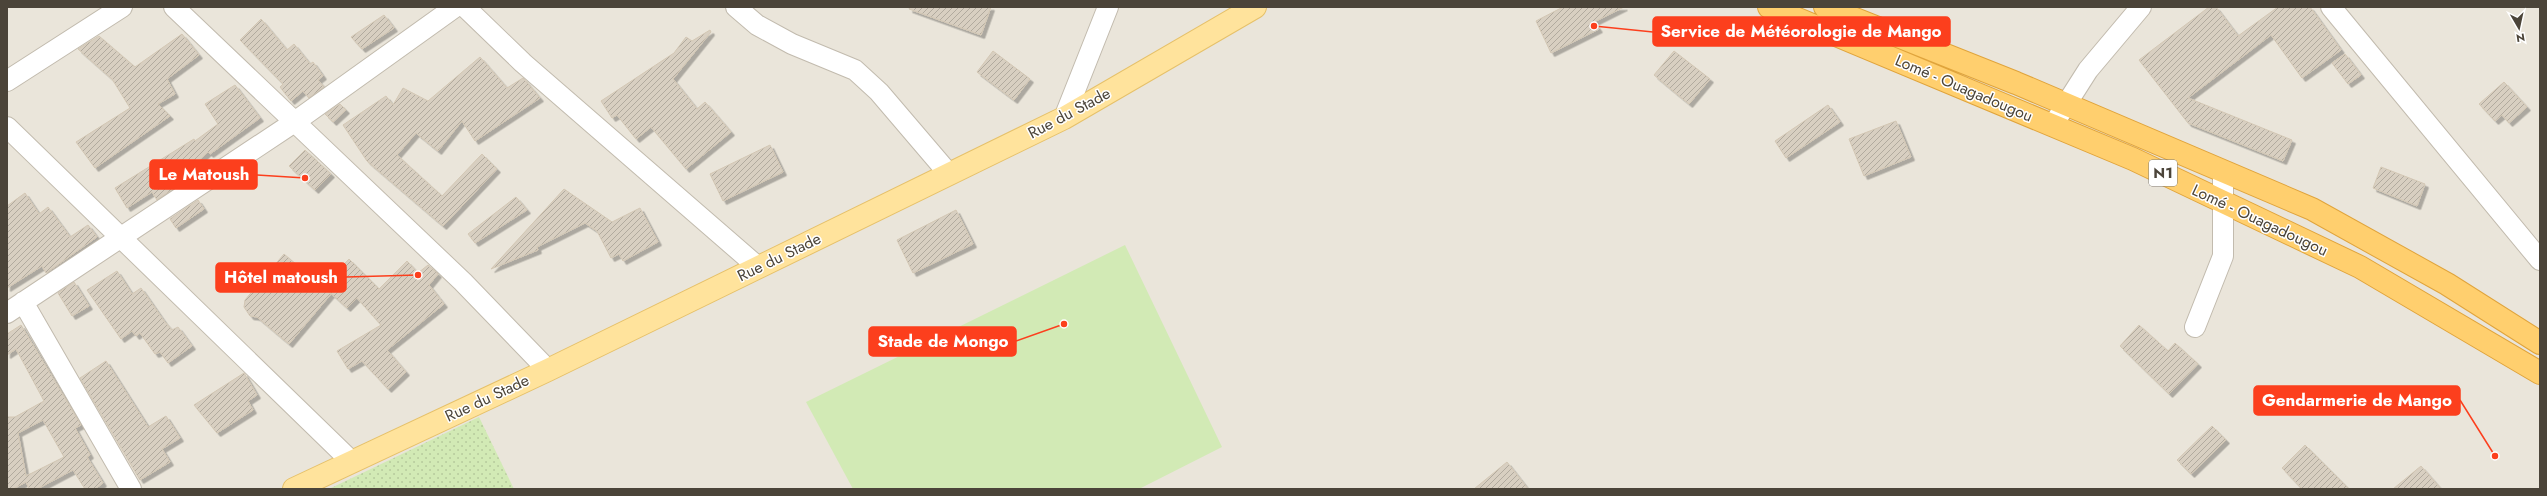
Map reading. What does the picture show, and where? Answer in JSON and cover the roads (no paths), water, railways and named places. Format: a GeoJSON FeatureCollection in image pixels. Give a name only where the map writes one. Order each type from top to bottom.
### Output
{"type":"FeatureCollection","features":[{"type":"Feature","properties":{"kind":"highway","name":"Lomé - Ouagadougou"},"geometry":{"type":"LineString","coordinates":[[1769,7],[2133,159],[2224,202],[2360,267],[2540,373]]}},
{"type":"Feature","properties":{"kind":"highway","name":"Lomé - Ouagadougou"},"geometry":{"type":"LineString","coordinates":[[1825,7],[2065,104],[2312,209],[2447,284],[2540,344]]}},
{"type":"Feature","properties":{"kind":"main road","name":"Rue du Stade"},"geometry":{"type":"LineString","coordinates":[[294,489],[548,370],[1064,118],[1255,7]]}},
{"type":"Feature","properties":{"kind":"street"},"geometry":{"type":"LineString","coordinates":[[7,81],[122,7]]}},
{"type":"Feature","properties":{"kind":"street"},"geometry":{"type":"LineString","coordinates":[[174,7],[296,121],[463,282],[548,370]]}},
{"type":"Feature","properties":{"kind":"street"},"geometry":{"type":"LineString","coordinates":[[131,489],[15,307],[296,121],[455,7]]}},
{"type":"Feature","properties":{"kind":"street"},"geometry":{"type":"LineString","coordinates":[[465,7],[522,63],[758,267]]}},
{"type":"Feature","properties":{"kind":"street"},"geometry":{"type":"LineString","coordinates":[[736,7],[757,24],[792,44],[855,70],[879,92],[949,174]]}},
{"type":"Feature","properties":{"kind":"street"},"geometry":{"type":"LineString","coordinates":[[1064,118],[1108,7]]}},
{"type":"Feature","properties":{"kind":"street"},"geometry":{"type":"LineString","coordinates":[[2053,126],[2065,104],[2088,70],[2141,7]]}},
{"type":"Feature","properties":{"kind":"street"},"geometry":{"type":"LineString","coordinates":[[2331,7],[2540,260]]}},
{"type":"Feature","properties":{"kind":"street"},"geometry":{"type":"LineString","coordinates":[[7,127],[351,461]]}},
{"type":"Feature","properties":{"kind":"street"},"geometry":{"type":"LineString","coordinates":[[2195,326],[2223,256],[2223,171]]}},
{"type":"Feature","properties":{"kind":"place","name":"Service de Météorologie de Mango"},"geometry":{"type":"Point","coordinates":[1594,26]}},
{"type":"Feature","properties":{"kind":"place","name":"Le Matoush"},"geometry":{"type":"Point","coordinates":[305,178]}},
{"type":"Feature","properties":{"kind":"place","name":"Hôtel matoush"},"geometry":{"type":"Point","coordinates":[418,275]}},
{"type":"Feature","properties":{"kind":"place","name":"Stade de Mongo"},"geometry":{"type":"Point","coordinates":[1064,324]}},
{"type":"Feature","properties":{"kind":"place","name":"Gendarmerie de Mango"},"geometry":{"type":"Point","coordinates":[2495,456]}}]}
